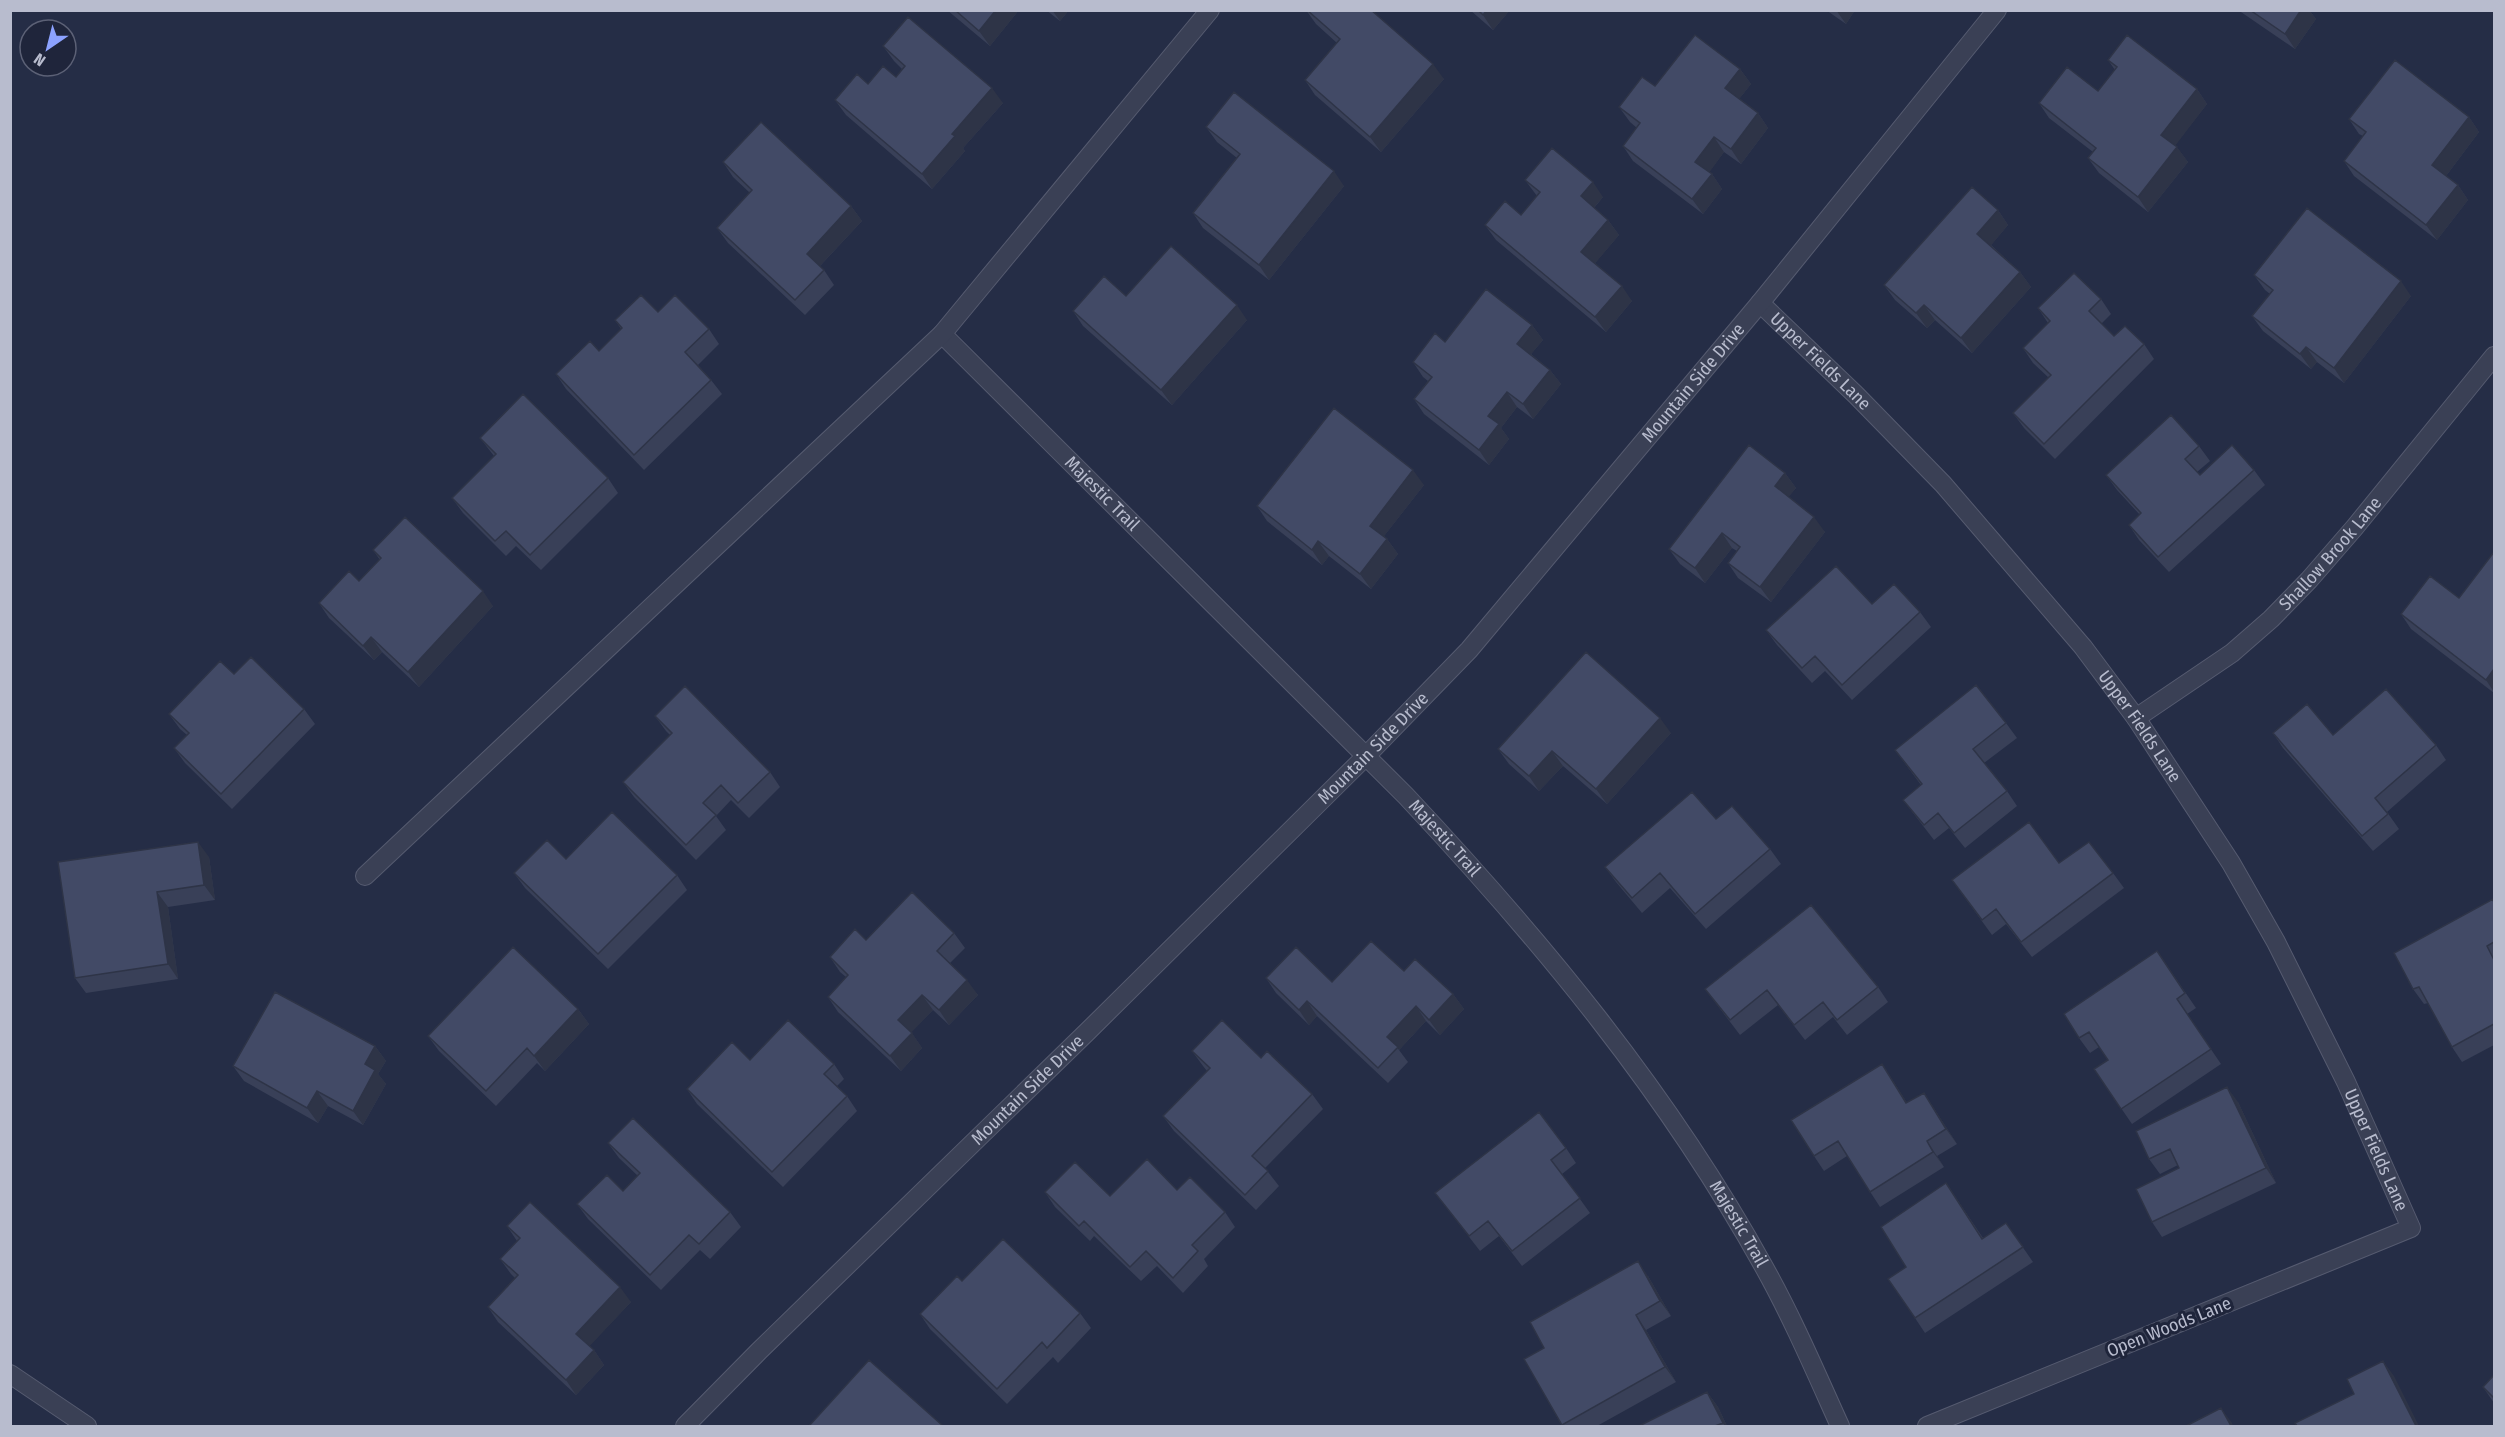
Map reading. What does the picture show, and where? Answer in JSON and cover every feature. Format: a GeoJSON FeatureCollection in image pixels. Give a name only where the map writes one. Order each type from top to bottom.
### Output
{"type":"FeatureCollection","features":[{"type":"Feature","properties":{"kind":"street"},"geometry":{"type":"LineString","coordinates":[[365,876],[942,334],[1210,10]]}},
{"type":"Feature","properties":{"kind":"street","name":"Mountain Side Drive"},"geometry":{"type":"LineString","coordinates":[[685,1426],[1365,756],[1476,642],[1760,303],[1996,10]]}},
{"type":"Feature","properties":{"kind":"street","name":"Upper Fields Lane"},"geometry":{"type":"LineString","coordinates":[[1760,303],[1856,394],[1943,484],[2083,647],[2136,718],[2231,863],[2277,942],[2342,1072],[2411,1228]]}},
{"type":"Feature","properties":{"kind":"street","name":"Majestic Trail"},"geometry":{"type":"LineString","coordinates":[[942,334],[1365,756],[1475,870],[1539,944],[1605,1026],[1668,1112],[1717,1187],[1764,1268],[1840,1426]]}},
{"type":"Feature","properties":{"kind":"street","name":"Shallow Brook Lane"},"geometry":{"type":"LineString","coordinates":[[2136,718],[2232,653],[2271,619],[2347,536],[2494,356]]}},
{"type":"Feature","properties":{"kind":"street","name":"Open Woods Lane"},"geometry":{"type":"LineString","coordinates":[[1927,1426],[2411,1228]]}},
{"type":"Feature","properties":{"kind":"street"},"geometry":{"type":"LineString","coordinates":[[10,1374],[87,1426]]}},
{"type":"Feature","properties":{"kind":"building"},"geometry":{"type":"Polygon","coordinates":[[[955,10],[996,10],[979,31],[955,10]]]}},
{"type":"Feature","properties":{"kind":"building"},"geometry":{"type":"Polygon","coordinates":[[[1307,10],[1371,10],[1433,64],[1370,137],[1305,80],[1340,39],[1307,10]]]}},
{"type":"Feature","properties":{"kind":"building"},"geometry":{"type":"Polygon","coordinates":[[[2250,10],[2301,10],[2285,34],[2250,10]]]}},
{"type":"Feature","properties":{"kind":"building"},"geometry":{"type":"Polygon","coordinates":[[[908,17],[992,88],[952,134],[955,136],[922,174],[835,100],[857,74],[868,84],[883,66],[896,77],[905,66],[883,46],[908,17]]]}},
{"type":"Feature","properties":{"kind":"building"},"geometry":{"type":"Polygon","coordinates":[[[1695,35],[1740,69],[1725,88],[1758,113],[1731,149],[1714,137],[1695,162],[1712,174],[1692,199],[1623,146],[1640,123],[1619,107],[1642,77],[1655,86],[1695,35]]]}},
{"type":"Feature","properties":{"kind":"building"},"geometry":{"type":"Polygon","coordinates":[[[2127,35],[2197,89],[2161,135],[2177,147],[2138,197],[2088,158],[2096,148],[2039,103],[2067,67],[2098,91],[2117,67],[2108,60],[2127,35]]]}},
{"type":"Feature","properties":{"kind":"building"},"geometry":{"type":"Polygon","coordinates":[[[2395,60],[2469,117],[2432,165],[2458,185],[2426,225],[2344,161],[2366,132],[2349,119],[2395,60]]]}},
{"type":"Feature","properties":{"kind":"building"},"geometry":{"type":"Polygon","coordinates":[[[1234,92],[1334,171],[1259,265],[1193,213],[1240,154],[1206,127],[1234,92]]]}},
{"type":"Feature","properties":{"kind":"building"},"geometry":{"type":"Polygon","coordinates":[[[761,122],[851,206],[807,254],[824,270],[795,300],[717,228],[752,190],[723,162],[761,122]]]}},
{"type":"Feature","properties":{"kind":"building"},"geometry":{"type":"Polygon","coordinates":[[[1552,148],[1593,182],[1581,196],[1608,220],[1581,252],[1622,286],[1595,317],[1485,225],[1505,201],[1521,215],[1540,192],[1525,180],[1552,148]]]}},
{"type":"Feature","properties":{"kind":"building"},"geometry":{"type":"Polygon","coordinates":[[[1972,187],[1998,210],[1977,234],[2020,272],[1961,338],[1924,305],[1916,313],[1884,285],[1972,187]]]}},
{"type":"Feature","properties":{"kind":"building"},"geometry":{"type":"Polygon","coordinates":[[[2307,208],[2401,281],[2334,368],[2306,347],[2300,354],[2252,316],[2273,290],[2254,275],[2307,208]]]}},
{"type":"Feature","properties":{"kind":"building"},"geometry":{"type":"Polygon","coordinates":[[[1171,246],[1237,305],[1161,390],[1073,311],[1104,276],[1126,296],[1171,246]]]}},
{"type":"Feature","properties":{"kind":"building"},"geometry":{"type":"Polygon","coordinates":[[[2074,273],[2101,299],[2089,311],[2114,336],[2125,326],[2144,344],[2044,444],[2013,413],[2051,375],[2023,348],[2050,321],[2038,308],[2074,273]]]}},
{"type":"Feature","properties":{"kind":"building"},"geometry":{"type":"Polygon","coordinates":[[[1486,289],[1532,325],[1517,344],[1550,370],[1523,404],[1507,392],[1488,416],[1499,424],[1479,450],[1414,399],[1432,377],[1413,362],[1435,333],[1445,342],[1486,289]]]}},
{"type":"Feature","properties":{"kind":"building"},"geometry":{"type":"Polygon","coordinates":[[[641,295],[658,312],[675,295],[709,329],[685,352],[711,380],[634,455],[556,374],[590,341],[599,351],[622,328],[615,320],[641,295]]]}},
{"type":"Feature","properties":{"kind":"building"},"geometry":{"type":"Polygon","coordinates":[[[523,394],[608,478],[530,555],[506,531],[495,541],[452,498],[496,454],[480,438],[523,394]]]}},
{"type":"Feature","properties":{"kind":"building"},"geometry":{"type":"Polygon","coordinates":[[[1334,408],[1413,470],[1370,526],[1387,539],[1360,574],[1318,541],[1312,550],[1257,506],[1334,408]]]}},
{"type":"Feature","properties":{"kind":"building"},"geometry":{"type":"Polygon","coordinates":[[[2171,415],[2199,446],[2185,459],[2200,475],[2232,445],[2254,470],[2158,557],[2129,525],[2141,513],[2106,475],[2171,415]]]}},
{"type":"Feature","properties":{"kind":"building"},"geometry":{"type":"Polygon","coordinates":[[[1749,445],[1785,473],[1775,486],[1814,517],[1760,587],[1728,563],[1740,547],[1722,533],[1695,568],[1669,549],[1749,445]]]}},
{"type":"Feature","properties":{"kind":"building"},"geometry":{"type":"Polygon","coordinates":[[[405,517],[483,591],[408,672],[371,637],[363,646],[319,603],[349,571],[359,581],[381,558],[373,550],[405,517]]]}},
{"type":"Feature","properties":{"kind":"building"},"geometry":{"type":"Polygon","coordinates":[[[2494,552],[2494,669],[2486,680],[2401,614],[2430,576],[2459,598],[2494,552]]]}},
{"type":"Feature","properties":{"kind":"building"},"geometry":{"type":"Polygon","coordinates":[[[1836,566],[1872,604],[1894,584],[1920,612],[1842,685],[1815,656],[1802,668],[1766,630],[1836,566]]]}},
{"type":"Feature","properties":{"kind":"building"},"geometry":{"type":"Polygon","coordinates":[[[1586,652],[1660,718],[1596,789],[1552,751],[1529,776],[1498,749],[1586,652]]]}},
{"type":"Feature","properties":{"kind":"building"},"geometry":{"type":"Polygon","coordinates":[[[251,657],[304,709],[221,794],[174,748],[189,733],[169,714],[220,661],[234,674],[251,657]]]}},
{"type":"Feature","properties":{"kind":"building"},"geometry":{"type":"Polygon","coordinates":[[[1976,685],[2006,723],[1973,749],[2007,791],[1954,833],[1938,813],[1924,825],[1903,800],[1922,784],[1895,750],[1976,685]]]}},
{"type":"Feature","properties":{"kind":"building"},"geometry":{"type":"Polygon","coordinates":[[[685,686],[770,772],[738,803],[721,785],[703,803],[716,815],[686,845],[623,782],[672,733],[655,716],[685,686]]]}},
{"type":"Feature","properties":{"kind":"building"},"geometry":{"type":"Polygon","coordinates":[[[2386,689],[2436,745],[2375,798],[2388,814],[2362,836],[2273,733],[2307,704],[2333,735],[2386,689]]]}},
{"type":"Feature","properties":{"kind":"building"},"geometry":{"type":"Polygon","coordinates":[[[1692,792],[1716,819],[1732,806],[1770,849],[1695,914],[1660,873],[1632,898],[1605,867],[1692,792]]]}},
{"type":"Feature","properties":{"kind":"building"},"geometry":{"type":"Polygon","coordinates":[[[612,812],[677,875],[598,954],[514,873],[547,840],[566,859],[612,812]]]}},
{"type":"Feature","properties":{"kind":"building"},"geometry":{"type":"Polygon","coordinates":[[[2029,822],[2059,863],[2089,842],[2113,873],[2021,942],[1996,909],[1982,920],[1952,880],[2029,822]]]}},
{"type":"Feature","properties":{"kind":"building"},"geometry":{"type":"Polygon","coordinates":[[[198,842],[204,885],[157,892],[168,964],[75,978],[58,862],[198,842]]]}},
{"type":"Feature","properties":{"kind":"building"},"geometry":{"type":"Polygon","coordinates":[[[912,892],[954,933],[937,951],[967,980],[939,1010],[922,995],[898,1020],[912,1033],[890,1056],[828,997],[848,975],[830,957],[855,929],[866,940],[912,892]]]}},
{"type":"Feature","properties":{"kind":"building"},"geometry":{"type":"Polygon","coordinates":[[[2493,899],[2494,942],[2487,946],[2494,960],[2494,1024],[2452,1047],[2419,987],[2413,989],[2394,953],[2493,899]]]}},
{"type":"Feature","properties":{"kind":"building"},"geometry":{"type":"Polygon","coordinates":[[[1811,905],[1878,987],[1837,1020],[1823,1002],[1794,1025],[1767,990],[1730,1020],[1705,989],[1811,905]]]}},
{"type":"Feature","properties":{"kind":"building"},"geometry":{"type":"Polygon","coordinates":[[[1371,941],[1404,971],[1415,959],[1453,994],[1429,1020],[1416,1006],[1387,1037],[1398,1047],[1378,1068],[1307,1001],[1299,1010],[1266,978],[1296,947],[1332,982],[1371,941]]]}},
{"type":"Feature","properties":{"kind":"building"},"geometry":{"type":"Polygon","coordinates":[[[513,947],[578,1009],[534,1056],[527,1048],[486,1091],[428,1036],[513,947]]]}},
{"type":"Feature","properties":{"kind":"building"},"geometry":{"type":"Polygon","coordinates":[[[2157,951],[2185,993],[2177,999],[2211,1049],[2121,1109],[2094,1069],[2108,1060],[2089,1032],[2079,1038],[2064,1014],[2157,951]]]}},
{"type":"Feature","properties":{"kind":"building"},"geometry":{"type":"Polygon","coordinates":[[[275,992],[375,1046],[365,1064],[375,1070],[353,1111],[317,1091],[307,1108],[233,1066],[275,992]]]}},
{"type":"Feature","properties":{"kind":"building"},"geometry":{"type":"Polygon","coordinates":[[[788,1020],[834,1064],[824,1074],[847,1096],[772,1172],[687,1089],[732,1042],[750,1060],[788,1020]]]}},
{"type":"Feature","properties":{"kind":"building"},"geometry":{"type":"Polygon","coordinates":[[[1222,1020],[1261,1058],[1267,1051],[1312,1094],[1252,1156],[1268,1171],[1245,1195],[1163,1116],[1210,1068],[1192,1051],[1222,1020]]]}},
{"type":"Feature","properties":{"kind":"building"},"geometry":{"type":"Polygon","coordinates":[[[1882,1064],[1906,1103],[1924,1093],[1946,1129],[1927,1141],[1933,1152],[1870,1192],[1838,1141],[1814,1156],[1791,1120],[1882,1064]]]}},
{"type":"Feature","properties":{"kind":"building"},"geometry":{"type":"Polygon","coordinates":[[[2227,1087],[2266,1168],[2152,1222],[2136,1189],[2179,1168],[2170,1149],[2149,1159],[2136,1131],[2227,1087]]]}},
{"type":"Feature","properties":{"kind":"building"},"geometry":{"type":"Polygon","coordinates":[[[1539,1112],[1566,1148],[1551,1160],[1580,1198],[1512,1251],[1488,1221],[1469,1236],[1435,1193],[1539,1112]]]}},
{"type":"Feature","properties":{"kind":"building"},"geometry":{"type":"Polygon","coordinates":[[[633,1118],[730,1212],[699,1244],[689,1235],[650,1275],[577,1204],[607,1175],[623,1191],[640,1173],[608,1143],[633,1118]]]}},
{"type":"Feature","properties":{"kind":"building"},"geometry":{"type":"Polygon","coordinates":[[[1147,1159],[1177,1190],[1190,1177],[1225,1212],[1192,1245],[1198,1251],[1173,1278],[1146,1251],[1130,1267],[1084,1221],[1079,1226],[1045,1192],[1075,1162],[1110,1196],[1147,1159]]]}},
{"type":"Feature","properties":{"kind":"building"},"geometry":{"type":"Polygon","coordinates":[[[1946,1183],[1982,1239],[2006,1223],[2023,1247],[1915,1318],[1888,1279],[1906,1267],[1881,1227],[1946,1183]]]}},
{"type":"Feature","properties":{"kind":"building"},"geometry":{"type":"Polygon","coordinates":[[[530,1202],[620,1287],[576,1334],[594,1350],[566,1380],[488,1307],[518,1275],[500,1259],[520,1238],[507,1226],[530,1202]]]}},
{"type":"Feature","properties":{"kind":"building"},"geometry":{"type":"Polygon","coordinates":[[[1003,1239],[1080,1313],[1047,1348],[1042,1342],[997,1389],[920,1314],[957,1276],[962,1281],[1003,1239]]]}},
{"type":"Feature","properties":{"kind":"building"},"geometry":{"type":"Polygon","coordinates":[[[1638,1261],[1660,1301],[1636,1315],[1665,1367],[1562,1425],[1524,1359],[1544,1348],[1530,1322],[1638,1261]]]}},
{"type":"Feature","properties":{"kind":"building"},"geometry":{"type":"Polygon","coordinates":[[[869,1360],[943,1426],[809,1426],[869,1360]]]}},
{"type":"Feature","properties":{"kind":"building"},"geometry":{"type":"Polygon","coordinates":[[[2383,1361],[2416,1426],[2297,1426],[2295,1423],[2354,1394],[2347,1379],[2383,1361]]]}},
{"type":"Feature","properties":{"kind":"building"},"geometry":{"type":"Polygon","coordinates":[[[2494,1375],[2494,1398],[2483,1387],[2494,1375]]]}},
{"type":"Feature","properties":{"kind":"building"},"geometry":{"type":"Polygon","coordinates":[[[1707,1392],[1723,1423],[1715,1426],[1639,1426],[1707,1392]]]}},
{"type":"Feature","properties":{"kind":"building"},"geometry":{"type":"Polygon","coordinates":[[[2221,1408],[2231,1426],[2186,1426],[2221,1408]]]}}]}
